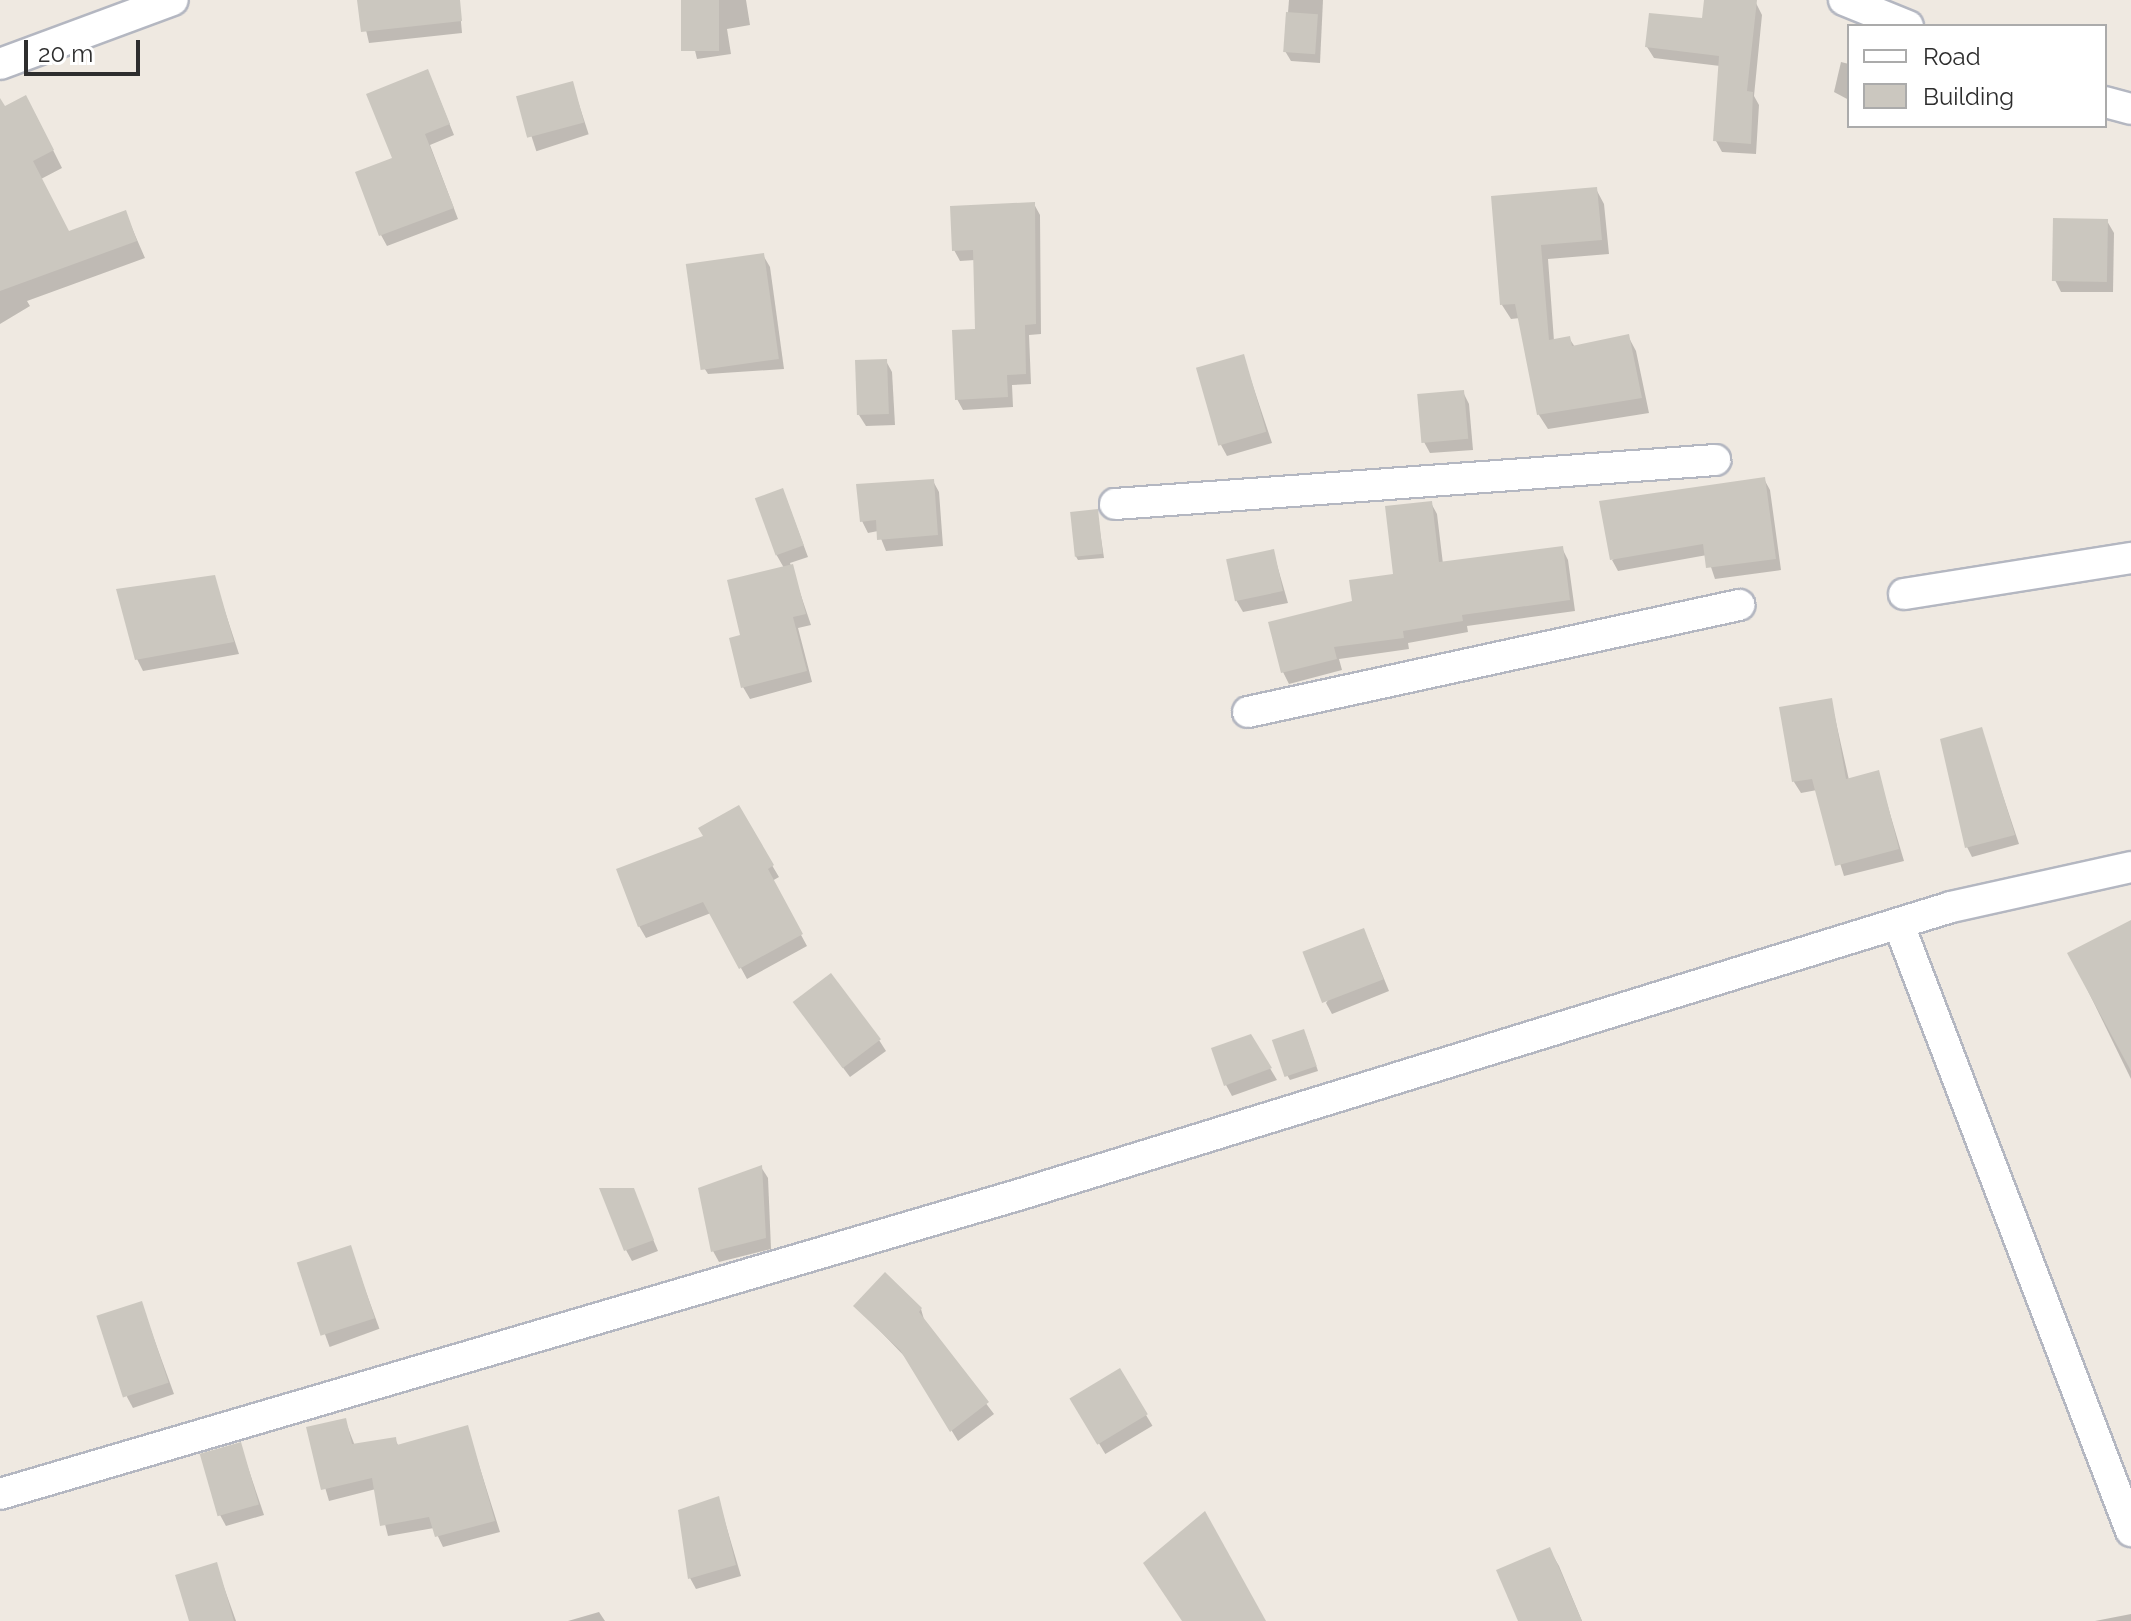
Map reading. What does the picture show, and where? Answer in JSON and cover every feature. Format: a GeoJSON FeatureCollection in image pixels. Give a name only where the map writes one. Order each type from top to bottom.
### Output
{"type":"FeatureCollection","features":[{"type":"Feature","properties":{"kind":"street"},"geometry":{"type":"LineString","coordinates":[[0,64],[173,0]]}},
{"type":"Feature","properties":{"kind":"street"},"geometry":{"type":"LineString","coordinates":[[1844,0],[1903,24]]}},
{"type":"Feature","properties":{"kind":"street"},"geometry":{"type":"LineString","coordinates":[[2107,103],[2131,109]]}},
{"type":"Feature","properties":{"kind":"street"},"geometry":{"type":"LineString","coordinates":[[1115,504],[1715,460]]}},
{"type":"Feature","properties":{"kind":"street"},"geometry":{"type":"LineString","coordinates":[[1904,594],[2131,558]]}},
{"type":"Feature","properties":{"kind":"street"},"geometry":{"type":"LineString","coordinates":[[1248,712],[1739,605]]}},
{"type":"Feature","properties":{"kind":"street"},"geometry":{"type":"LineString","coordinates":[[0,1494],[973,1208],[1951,907],[2131,867]]}},
{"type":"Feature","properties":{"kind":"street"},"geometry":{"type":"LineString","coordinates":[[1899,925],[2131,1531]]}},
{"type":"Feature","properties":{"kind":"building"},"geometry":{"type":"Polygon","coordinates":[[[357,0],[460,0],[462,21],[361,32],[357,0]]]}},
{"type":"Feature","properties":{"kind":"building"},"geometry":{"type":"Polygon","coordinates":[[[681,0],[719,0],[719,51],[681,51],[681,0]]]}},
{"type":"Feature","properties":{"kind":"building"},"geometry":{"type":"Polygon","coordinates":[[[1704,0],[1757,0],[1747,91],[1753,92],[1751,144],[1713,141],[1719,56],[1645,47],[1649,13],[1702,18],[1704,0]]]}},
{"type":"Feature","properties":{"kind":"building"},"geometry":{"type":"Polygon","coordinates":[[[1286,12],[1318,14],[1315,54],[1283,52],[1286,12]]]}},
{"type":"Feature","properties":{"kind":"building"},"geometry":{"type":"Polygon","coordinates":[[[428,69],[450,124],[425,134],[454,208],[379,236],[355,172],[392,158],[366,94],[428,69]]]}},
{"type":"Feature","properties":{"kind":"building"},"geometry":{"type":"Polygon","coordinates":[[[573,81],[584,123],[527,138],[516,96],[573,81]]]}},
{"type":"Feature","properties":{"kind":"building"},"geometry":{"type":"Polygon","coordinates":[[[26,95],[54,150],[33,161],[69,231],[126,210],[137,241],[0,291],[0,98],[5,106],[26,95]]]}},
{"type":"Feature","properties":{"kind":"building"},"geometry":{"type":"Polygon","coordinates":[[[1597,187],[1602,240],[1541,245],[1549,340],[1570,336],[1572,346],[1629,334],[1642,398],[1537,415],[1515,304],[1500,305],[1491,196],[1597,187]]]}},
{"type":"Feature","properties":{"kind":"building"},"geometry":{"type":"Polygon","coordinates":[[[1035,202],[1036,324],[1025,325],[1026,374],[1007,375],[1008,397],[955,400],[952,330],[975,329],[973,250],[952,251],[950,206],[1035,202]]]}},
{"type":"Feature","properties":{"kind":"building"},"geometry":{"type":"Polygon","coordinates":[[[2053,218],[2108,219],[2107,282],[2052,281],[2053,218]]]}},
{"type":"Feature","properties":{"kind":"building"},"geometry":{"type":"Polygon","coordinates":[[[764,253],[779,359],[701,370],[686,264],[764,253]]]}},
{"type":"Feature","properties":{"kind":"building"},"geometry":{"type":"Polygon","coordinates":[[[1244,354],[1266,432],[1218,446],[1196,368],[1244,354]]]}},
{"type":"Feature","properties":{"kind":"building"},"geometry":{"type":"Polygon","coordinates":[[[887,359],[889,414],[857,415],[855,360],[887,359]]]}},
{"type":"Feature","properties":{"kind":"building"},"geometry":{"type":"Polygon","coordinates":[[[1464,390],[1468,439],[1421,443],[1417,394],[1464,390]]]}},
{"type":"Feature","properties":{"kind":"building"},"geometry":{"type":"Polygon","coordinates":[[[1765,477],[1776,559],[1706,568],[1703,544],[1610,560],[1599,501],[1765,477]]]}},
{"type":"Feature","properties":{"kind":"building"},"geometry":{"type":"Polygon","coordinates":[[[934,479],[938,535],[877,540],[876,520],[860,522],[856,484],[934,479]]]}},
{"type":"Feature","properties":{"kind":"building"},"geometry":{"type":"Polygon","coordinates":[[[783,488],[804,545],[776,556],[755,498],[783,488]]]}},
{"type":"Feature","properties":{"kind":"building"},"geometry":{"type":"Polygon","coordinates":[[[1432,501],[1439,562],[1563,546],[1570,600],[1462,615],[1463,621],[1403,631],[1404,638],[1334,647],[1337,659],[1281,673],[1268,622],[1352,601],[1349,580],[1393,574],[1385,506],[1432,501]]]}},
{"type":"Feature","properties":{"kind":"building"},"geometry":{"type":"Polygon","coordinates":[[[1098,509],[1103,554],[1075,557],[1070,512],[1098,509]]]}},
{"type":"Feature","properties":{"kind":"building"},"geometry":{"type":"Polygon","coordinates":[[[1274,549],[1283,591],[1235,601],[1226,559],[1274,549]]]}},
{"type":"Feature","properties":{"kind":"building"},"geometry":{"type":"Polygon","coordinates":[[[793,564],[806,614],[793,617],[807,671],[741,688],[729,638],[740,635],[727,580],[793,564]]]}},
{"type":"Feature","properties":{"kind":"building"},"geometry":{"type":"Polygon","coordinates":[[[215,575],[234,642],[135,660],[116,589],[215,575]]]}},
{"type":"Feature","properties":{"kind":"building"},"geometry":{"type":"Polygon","coordinates":[[[1832,698],[1846,779],[1879,770],[1899,849],[1835,866],[1812,779],[1792,782],[1779,707],[1832,698]]]}},
{"type":"Feature","properties":{"kind":"building"},"geometry":{"type":"Polygon","coordinates":[[[1982,727],[2015,835],[1965,848],[1940,739],[1982,727]]]}},
{"type":"Feature","properties":{"kind":"building"},"geometry":{"type":"Polygon","coordinates":[[[739,805],[774,865],[768,869],[803,934],[739,969],[703,902],[638,927],[616,869],[703,836],[698,828],[739,805]]]}},
{"type":"Feature","properties":{"kind":"building"},"geometry":{"type":"Polygon","coordinates":[[[2131,920],[2131,1071],[2067,953],[2131,920]]]}},
{"type":"Feature","properties":{"kind":"building"},"geometry":{"type":"Polygon","coordinates":[[[1364,928],[1384,979],[1322,1003],[1302,952],[1364,928]]]}},
{"type":"Feature","properties":{"kind":"building"},"geometry":{"type":"Polygon","coordinates":[[[831,973],[881,1039],[843,1068],[793,1002],[831,973]]]}},
{"type":"Feature","properties":{"kind":"building"},"geometry":{"type":"Polygon","coordinates":[[[1304,1029],[1317,1066],[1285,1077],[1272,1040],[1304,1029]]]}},
{"type":"Feature","properties":{"kind":"building"},"geometry":{"type":"Polygon","coordinates":[[[1251,1034],[1272,1068],[1224,1086],[1211,1048],[1251,1034]]]}},
{"type":"Feature","properties":{"kind":"building"},"geometry":{"type":"Polygon","coordinates":[[[762,1165],[766,1238],[711,1252],[698,1188],[762,1165]]]}},
{"type":"Feature","properties":{"kind":"building"},"geometry":{"type":"Polygon","coordinates":[[[599,1188],[634,1188],[654,1240],[624,1251],[599,1188]]]}},
{"type":"Feature","properties":{"kind":"building"},"geometry":{"type":"Polygon","coordinates":[[[351,1245],[375,1318],[321,1336],[297,1263],[351,1245]]]}},
{"type":"Feature","properties":{"kind":"building"},"geometry":{"type":"Polygon","coordinates":[[[885,1272],[922,1308],[919,1312],[989,1402],[950,1432],[900,1350],[853,1306],[885,1272]]]}},
{"type":"Feature","properties":{"kind":"building"},"geometry":{"type":"Polygon","coordinates":[[[142,1301],[169,1383],[123,1398],[96,1316],[142,1301]]]}},
{"type":"Feature","properties":{"kind":"building"},"geometry":{"type":"Polygon","coordinates":[[[1120,1368],[1148,1414],[1097,1445],[1069,1398],[1120,1368]]]}},
{"type":"Feature","properties":{"kind":"building"},"geometry":{"type":"Polygon","coordinates":[[[346,1418],[352,1444],[396,1437],[397,1445],[468,1425],[495,1521],[435,1537],[429,1517],[380,1526],[372,1478],[321,1490],[306,1427],[346,1418]]]}},
{"type":"Feature","properties":{"kind":"building"},"geometry":{"type":"Polygon","coordinates":[[[241,1442],[259,1504],[218,1516],[200,1454],[241,1442]]]}},
{"type":"Feature","properties":{"kind":"building"},"geometry":{"type":"Polygon","coordinates":[[[719,1496],[736,1565],[688,1579],[678,1510],[719,1496]]]}},
{"type":"Feature","properties":{"kind":"building"},"geometry":{"type":"Polygon","coordinates":[[[1205,1511],[1266,1621],[1182,1621],[1143,1563],[1205,1511]]]}},
{"type":"Feature","properties":{"kind":"building"},"geometry":{"type":"Polygon","coordinates":[[[1550,1547],[1582,1621],[1518,1621],[1496,1570],[1550,1547]]]}},
{"type":"Feature","properties":{"kind":"building"},"geometry":{"type":"Polygon","coordinates":[[[217,1562],[234,1621],[189,1621],[175,1575],[217,1562]]]}}]}
